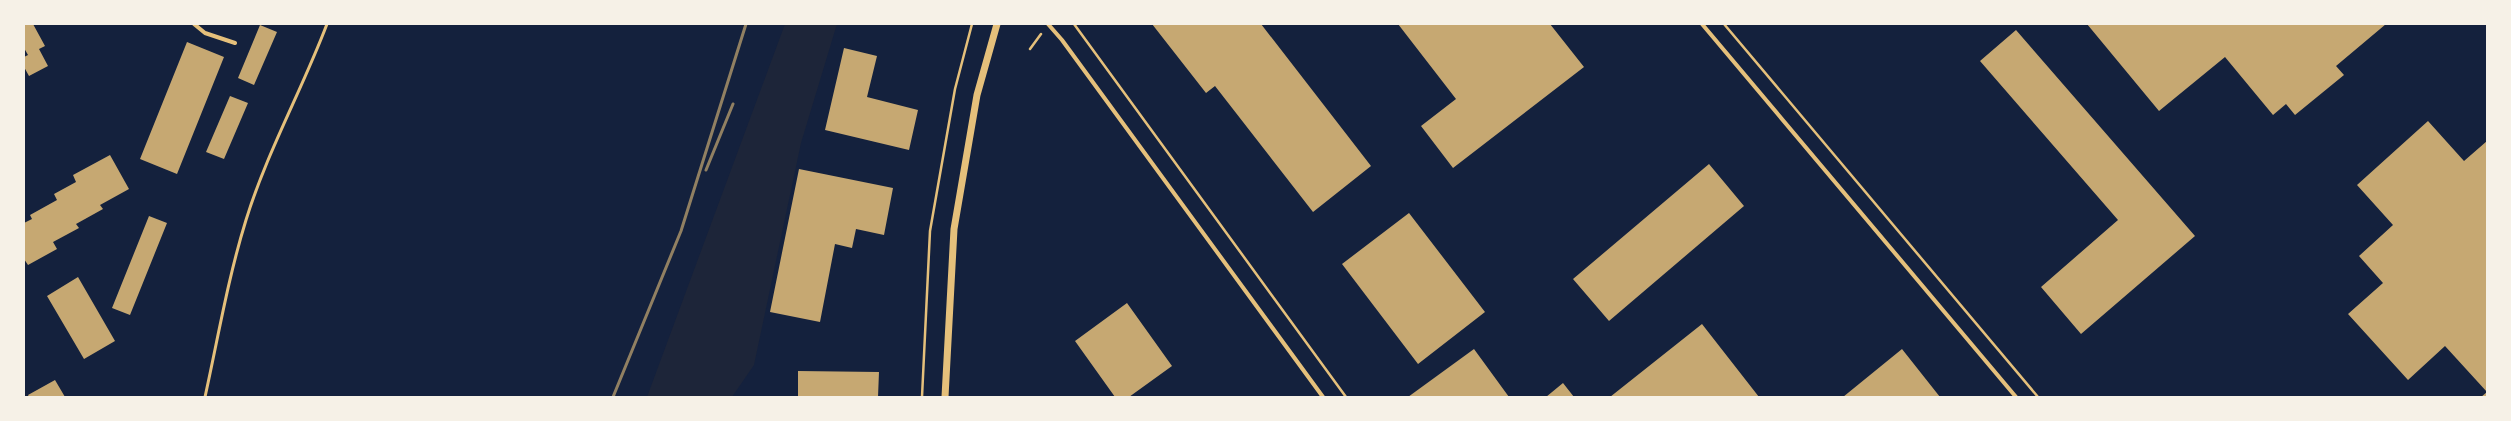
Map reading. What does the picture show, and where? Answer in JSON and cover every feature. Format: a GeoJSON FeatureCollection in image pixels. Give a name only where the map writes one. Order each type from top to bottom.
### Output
{"type":"FeatureCollection","features":[{"type":"Feature","properties":{"kind":"street"},"geometry":{"type":"LineString","coordinates":[[194,24],[205,33],[235,43]]}},
{"type":"Feature","properties":{"kind":"street"},"geometry":{"type":"LineString","coordinates":[[945,397],[954,229],[977,94],[997,24]]}},
{"type":"Feature","properties":{"kind":"street"},"geometry":{"type":"LineString","coordinates":[[1048,24],[1062,40],[1323,397]]}},
{"type":"Feature","properties":{"kind":"street"},"geometry":{"type":"LineString","coordinates":[[1702,24],[2016,397]]}},
{"type":"Feature","properties":{"kind":"lane"},"geometry":{"type":"LineString","coordinates":[[205,397],[231,278],[246,219],[282,124],[327,24]]}},
{"type":"Feature","properties":{"kind":"path"},"geometry":{"type":"LineString","coordinates":[[922,397],[930,231],[955,89],[972,24]]}},
{"type":"Feature","properties":{"kind":"path"},"geometry":{"type":"LineString","coordinates":[[1030,50],[1048,24]]}},
{"type":"Feature","properties":{"kind":"path"},"geometry":{"type":"LineString","coordinates":[[1074,24],[1346,397]]}},
{"type":"Feature","properties":{"kind":"path"},"geometry":{"type":"LineString","coordinates":[[1724,24],[2038,397]]}},
{"type":"Feature","properties":{"kind":"shaded area"},"geometry":{"type":"Polygon","coordinates":[[[785,24],[837,24],[801,143],[754,365],[732,397],[647,397],[785,24]]]}},
{"type":"Feature","properties":{"kind":"building"},"geometry":{"type":"Polygon","coordinates":[[[24,24],[33,24],[45,46],[39,49],[48,66],[29,76],[24,67],[24,57],[28,55],[24,48],[24,24]]]}},
{"type":"Feature","properties":{"kind":"building"},"geometry":{"type":"Polygon","coordinates":[[[1152,24],[1261,24],[1371,166],[1313,212],[1215,86],[1206,93],[1152,24]]]}},
{"type":"Feature","properties":{"kind":"building"},"geometry":{"type":"Polygon","coordinates":[[[1398,24],[1550,24],[1584,67],[1453,168],[1421,126],[1456,99],[1398,24]]]}},
{"type":"Feature","properties":{"kind":"building"},"geometry":{"type":"Polygon","coordinates":[[[2087,24],[2386,24],[2336,66],[2344,75],[2295,115],[2286,104],[2273,115],[2225,57],[2159,111],[2087,24]]]}},
{"type":"Feature","properties":{"kind":"building"},"geometry":{"type":"Polygon","coordinates":[[[260,25],[277,32],[254,85],[238,78],[260,25]]]}},
{"type":"Feature","properties":{"kind":"building"},"geometry":{"type":"Polygon","coordinates":[[[2016,30],[2195,236],[2081,334],[2041,287],[2118,220],[1980,61],[2016,30]]]}},
{"type":"Feature","properties":{"kind":"building"},"geometry":{"type":"Polygon","coordinates":[[[187,42],[224,57],[177,174],[140,159],[187,42]]]}},
{"type":"Feature","properties":{"kind":"building"},"geometry":{"type":"Polygon","coordinates":[[[844,48],[877,56],[867,97],[918,110],[909,150],[825,130],[844,48]]]}},
{"type":"Feature","properties":{"kind":"building"},"geometry":{"type":"Polygon","coordinates":[[[230,96],[248,103],[224,159],[206,152],[230,96]]]}},
{"type":"Feature","properties":{"kind":"building"},"geometry":{"type":"Polygon","coordinates":[[[2428,121],[2464,161],[2487,141],[2487,392],[2445,346],[2408,380],[2348,314],[2383,283],[2359,256],[2393,225],[2357,185],[2428,121]]]}},
{"type":"Feature","properties":{"kind":"building"},"geometry":{"type":"Polygon","coordinates":[[[110,155],[129,189],[100,205],[103,209],[76,224],[79,228],[53,242],[57,249],[28,265],[24,259],[24,223],[32,219],[30,215],[57,200],[54,194],[76,182],[73,175],[110,155]]]}},
{"type":"Feature","properties":{"kind":"building"},"geometry":{"type":"Polygon","coordinates":[[[1709,164],[1744,206],[1609,321],[1573,279],[1709,164]]]}},
{"type":"Feature","properties":{"kind":"building"},"geometry":{"type":"Polygon","coordinates":[[[799,169],[893,188],[884,235],[856,229],[852,248],[835,244],[820,322],[770,312],[799,169]]]}},
{"type":"Feature","properties":{"kind":"building"},"geometry":{"type":"Polygon","coordinates":[[[1409,213],[1485,312],[1418,364],[1342,264],[1409,213]]]}},
{"type":"Feature","properties":{"kind":"building"},"geometry":{"type":"Polygon","coordinates":[[[149,216],[167,223],[130,315],[112,308],[149,216]]]}},
{"type":"Feature","properties":{"kind":"building"},"geometry":{"type":"Polygon","coordinates":[[[78,277],[115,341],[84,359],[47,296],[78,277]]]}},
{"type":"Feature","properties":{"kind":"building"},"geometry":{"type":"Polygon","coordinates":[[[1127,303],[1172,366],[1129,397],[1115,397],[1075,341],[1127,303]]]}},
{"type":"Feature","properties":{"kind":"building"},"geometry":{"type":"Polygon","coordinates":[[[1702,324],[1759,397],[1610,397],[1702,324]]]}},
{"type":"Feature","properties":{"kind":"building"},"geometry":{"type":"Polygon","coordinates":[[[1474,349],[1509,397],[1408,397],[1474,349]]]}},
{"type":"Feature","properties":{"kind":"building"},"geometry":{"type":"Polygon","coordinates":[[[1902,349],[1940,397],[1843,397],[1902,349]]]}},
{"type":"Feature","properties":{"kind":"building"},"geometry":{"type":"Polygon","coordinates":[[[798,371],[879,372],[878,397],[798,397],[798,371]]]}},
{"type":"Feature","properties":{"kind":"building"},"geometry":{"type":"Polygon","coordinates":[[[55,380],[65,397],[29,397],[28,395],[55,380]]]}},
{"type":"Feature","properties":{"kind":"building"},"geometry":{"type":"Polygon","coordinates":[[[1563,383],[1574,397],[1546,397],[1563,383]]]}},
{"type":"Feature","properties":{"kind":"building"},"geometry":{"type":"Polygon","coordinates":[[[2487,392],[2487,397],[2481,397],[2487,392]]]}},
{"type":"Feature","properties":{"kind":"railway"},"geometry":{"type":"LineString","coordinates":[[613,397],[681,231],[746,24]]}},
{"type":"Feature","properties":{"kind":"railway"},"geometry":{"type":"LineString","coordinates":[[706,170],[733,104]]}}]}
